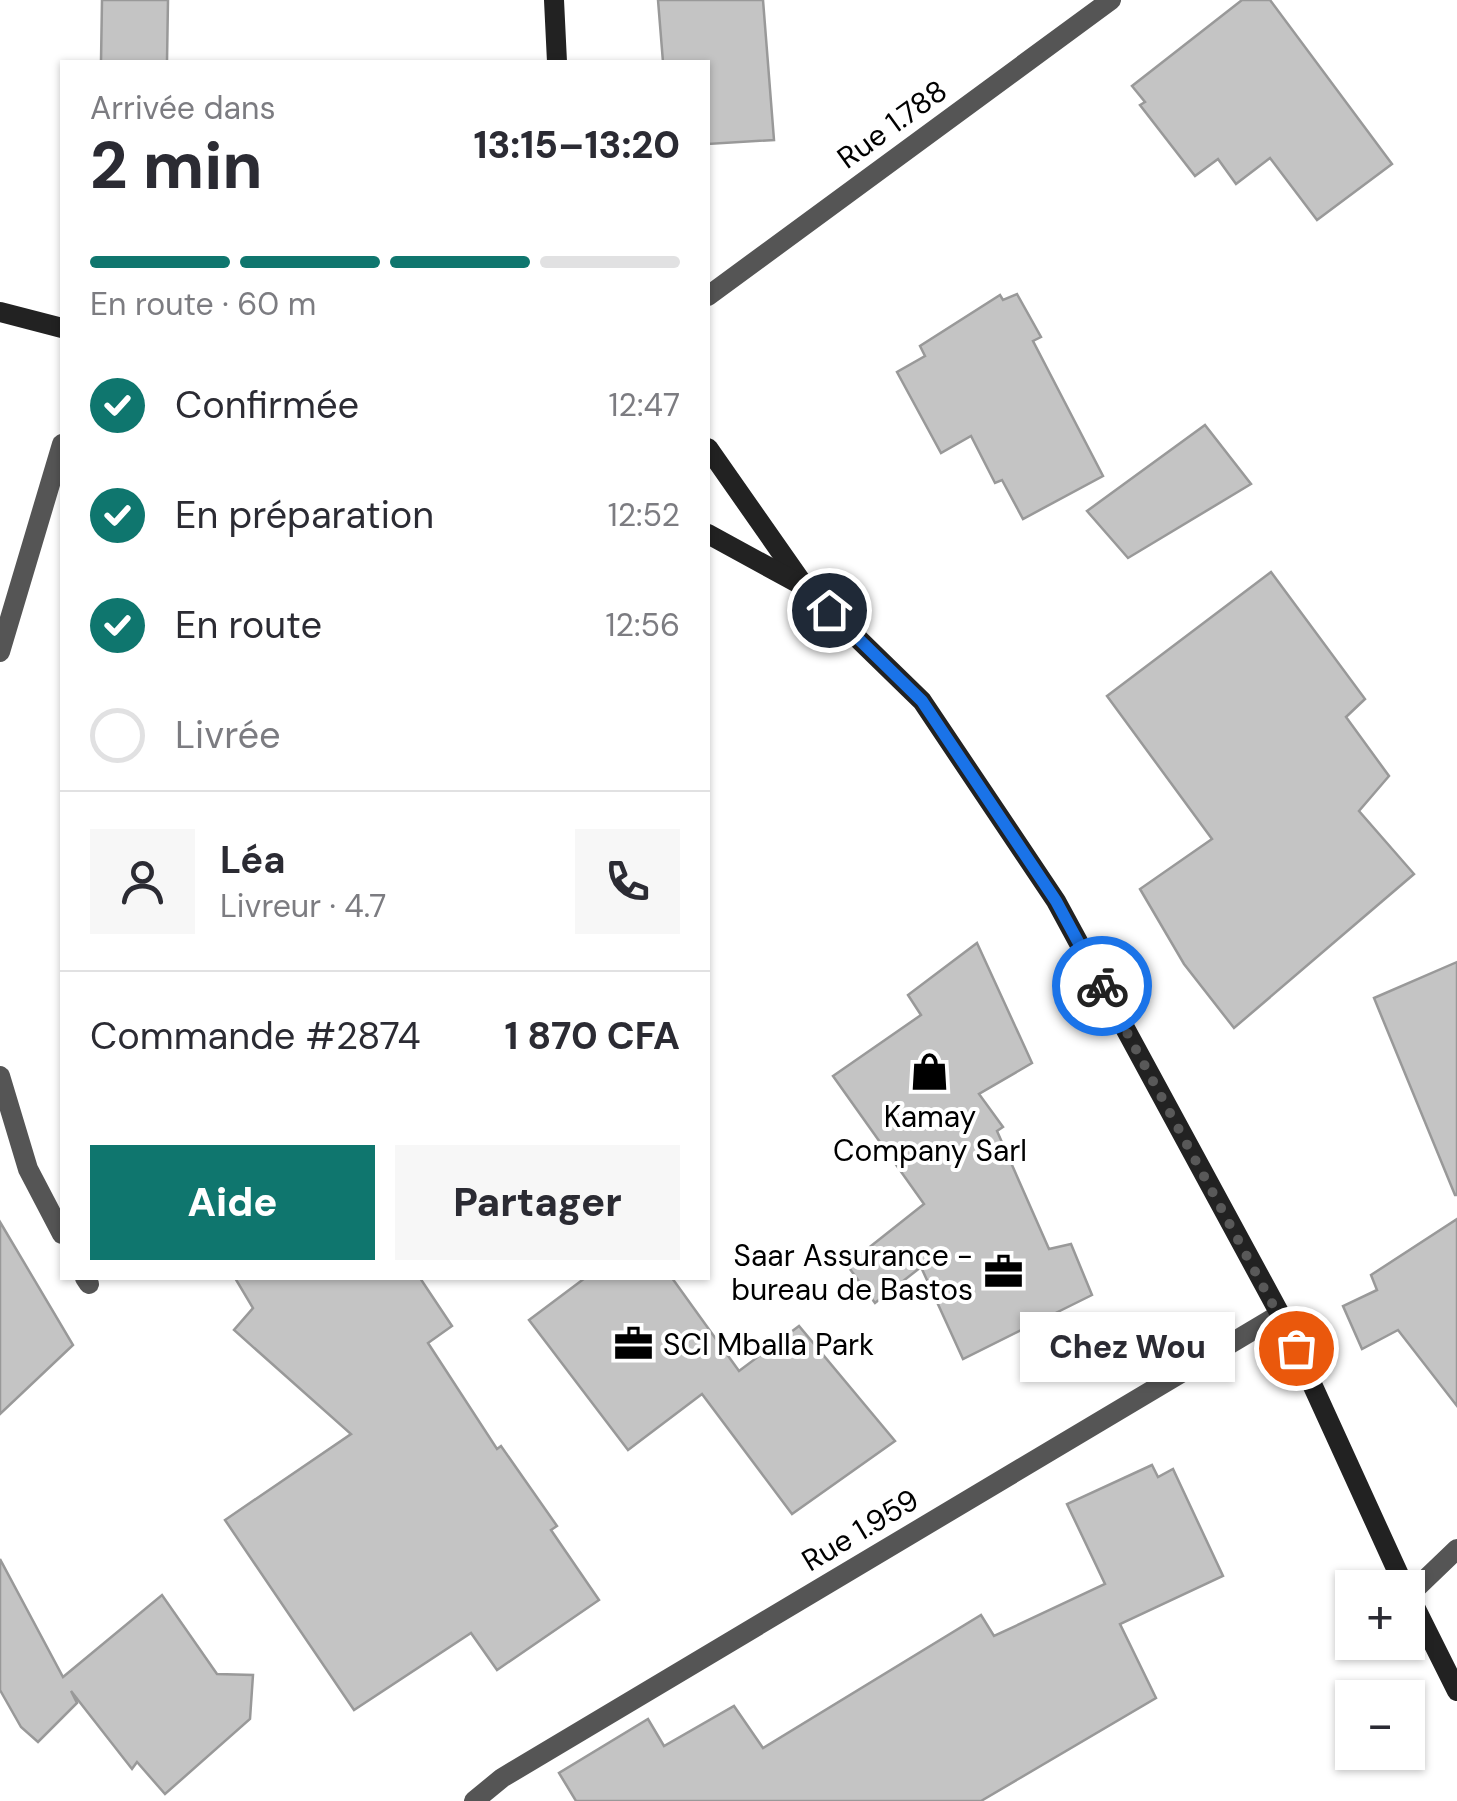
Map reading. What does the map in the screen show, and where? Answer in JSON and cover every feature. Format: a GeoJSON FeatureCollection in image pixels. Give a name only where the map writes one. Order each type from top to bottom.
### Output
{"type":"FeatureCollection","features":[{"type":"Feature","properties":{"kind":"main road"},"geometry":{"type":"LineString","coordinates":[[554,0],[557,60]]}},
{"type":"Feature","properties":{"kind":"main road"},"geometry":{"type":"LineString","coordinates":[[0,312],[60,327]]}},
{"type":"Feature","properties":{"kind":"main road"},"geometry":{"type":"LineString","coordinates":[[710,451],[805,587],[922,701],[1056,901],[1280,1314],[1397,1570]]}},
{"type":"Feature","properties":{"kind":"main road"},"geometry":{"type":"LineString","coordinates":[[710,535],[805,587]]}},
{"type":"Feature","properties":{"kind":"main road"},"geometry":{"type":"LineString","coordinates":[[1425,1628],[1457,1691]]}},
{"type":"Feature","properties":{"kind":"street","name":"Rue 1.788"},"geometry":{"type":"LineString","coordinates":[[710,295],[1111,0]]}},
{"type":"Feature","properties":{"kind":"street"},"geometry":{"type":"LineString","coordinates":[[0,652],[60,451]]}},
{"type":"Feature","properties":{"kind":"street"},"geometry":{"type":"LineString","coordinates":[[0,1076],[28,1169],[60,1230]]}},
{"type":"Feature","properties":{"kind":"street","name":"Rue 1.959"},"geometry":{"type":"LineString","coordinates":[[474,1801],[502,1778],[1280,1314]]}},
{"type":"Feature","properties":{"kind":"street"},"geometry":{"type":"LineString","coordinates":[[1425,1577],[1457,1549]]}},
{"type":"Feature","properties":{"kind":"building"},"geometry":{"type":"Polygon","coordinates":[[[102,0],[168,0],[167,60],[101,60],[102,0]]]}},
{"type":"Feature","properties":{"kind":"building"},"geometry":{"type":"Polygon","coordinates":[[[658,0],[763,0],[774,140],[710,144],[710,60],[663,60],[658,0]]]}},
{"type":"Feature","properties":{"kind":"building"},"geometry":{"type":"Polygon","coordinates":[[[1242,0],[1270,0],[1392,164],[1317,220],[1270,158],[1236,184],[1218,159],[1195,176],[1140,105],[1145,102],[1132,86],[1242,0]]]}},
{"type":"Feature","properties":{"kind":"building"},"geometry":{"type":"Polygon","coordinates":[[[1017,294],[1041,337],[1033,341],[1103,476],[1023,519],[1002,480],[995,483],[971,436],[941,453],[897,372],[925,356],[920,346],[1000,295],[1003,300],[1017,294]]]}},
{"type":"Feature","properties":{"kind":"building"},"geometry":{"type":"Polygon","coordinates":[[[1205,425],[1251,484],[1128,558],[1087,511],[1205,425]]]}},
{"type":"Feature","properties":{"kind":"building"},"geometry":{"type":"Polygon","coordinates":[[[1271,572],[1365,699],[1346,717],[1389,776],[1359,811],[1414,874],[1234,1028],[1184,964],[1140,889],[1212,839],[1107,696],[1271,572]]]}},
{"type":"Feature","properties":{"kind":"building"},"geometry":{"type":"Polygon","coordinates":[[[977,943],[1032,1063],[979,1094],[1003,1127],[997,1131],[1049,1249],[1071,1244],[1092,1295],[963,1359],[921,1267],[875,1303],[847,1265],[924,1204],[833,1076],[921,1015],[908,995],[977,943]]]}},
{"type":"Feature","properties":{"kind":"building"},"geometry":{"type":"Polygon","coordinates":[[[1457,962],[1457,1195],[1455,1195],[1374,998],[1457,962]]]}},
{"type":"Feature","properties":{"kind":"building"},"geometry":{"type":"Polygon","coordinates":[[[1457,1219],[1457,1406],[1398,1330],[1362,1349],[1343,1306],[1377,1290],[1371,1275],[1457,1219]]]}},
{"type":"Feature","properties":{"kind":"building"},"geometry":{"type":"Polygon","coordinates":[[[0,1222],[73,1345],[0,1414],[0,1222]]]}},
{"type":"Feature","properties":{"kind":"building"},"geometry":{"type":"Polygon","coordinates":[[[236,1280],[421,1280],[452,1326],[428,1343],[497,1449],[501,1446],[557,1526],[551,1530],[599,1600],[497,1670],[471,1633],[354,1710],[225,1520],[351,1434],[234,1330],[253,1308],[236,1280]]]}},
{"type":"Feature","properties":{"kind":"building"},"geometry":{"type":"Polygon","coordinates":[[[582,1280],[673,1280],[739,1371],[799,1326],[895,1441],[792,1514],[702,1394],[628,1450],[529,1320],[582,1280]]]}},
{"type":"Feature","properties":{"kind":"building"},"geometry":{"type":"Polygon","coordinates":[[[1152,1465],[1158,1477],[1173,1469],[1223,1576],[1120,1624],[1156,1698],[981,1801],[576,1801],[559,1773],[648,1719],[664,1746],[734,1706],[763,1748],[981,1615],[994,1636],[1105,1584],[1067,1504],[1152,1465]]]}},
{"type":"Feature","properties":{"kind":"building"},"geometry":{"type":"Polygon","coordinates":[[[0,1559],[63,1677],[162,1595],[217,1674],[253,1675],[250,1719],[165,1794],[137,1762],[132,1769],[71,1691],[77,1703],[38,1742],[21,1727],[0,1690],[0,1559]]]}},
{"type":"Feature","properties":{"kind":"way so far"},"geometry":{"type":"LineString","coordinates":[[1102,986],[1296,1348]]}},
{"type":"Feature","properties":{"kind":"place","name":"Kamay Company Sarl"},"geometry":{"type":"Point","coordinates":[930,1072]}},
{"type":"Feature","properties":{"kind":"place","name":"Saar Assurance - bureau de Bastos"},"geometry":{"type":"Point","coordinates":[1003,1272]}},
{"type":"Feature","properties":{"kind":"place","name":"SCI Mballa Park"},"geometry":{"type":"Point","coordinates":[633,1344]}},
{"type":"Feature","properties":{"kind":"place","name":"Chez Wou"},"geometry":{"type":"Point","coordinates":[1296,1348]}},
{"type":"Feature","properties":{"kind":"route"},"geometry":{"type":"LineString","coordinates":[[829,610],[922,701],[1056,901],[1102,986]]}}]}
